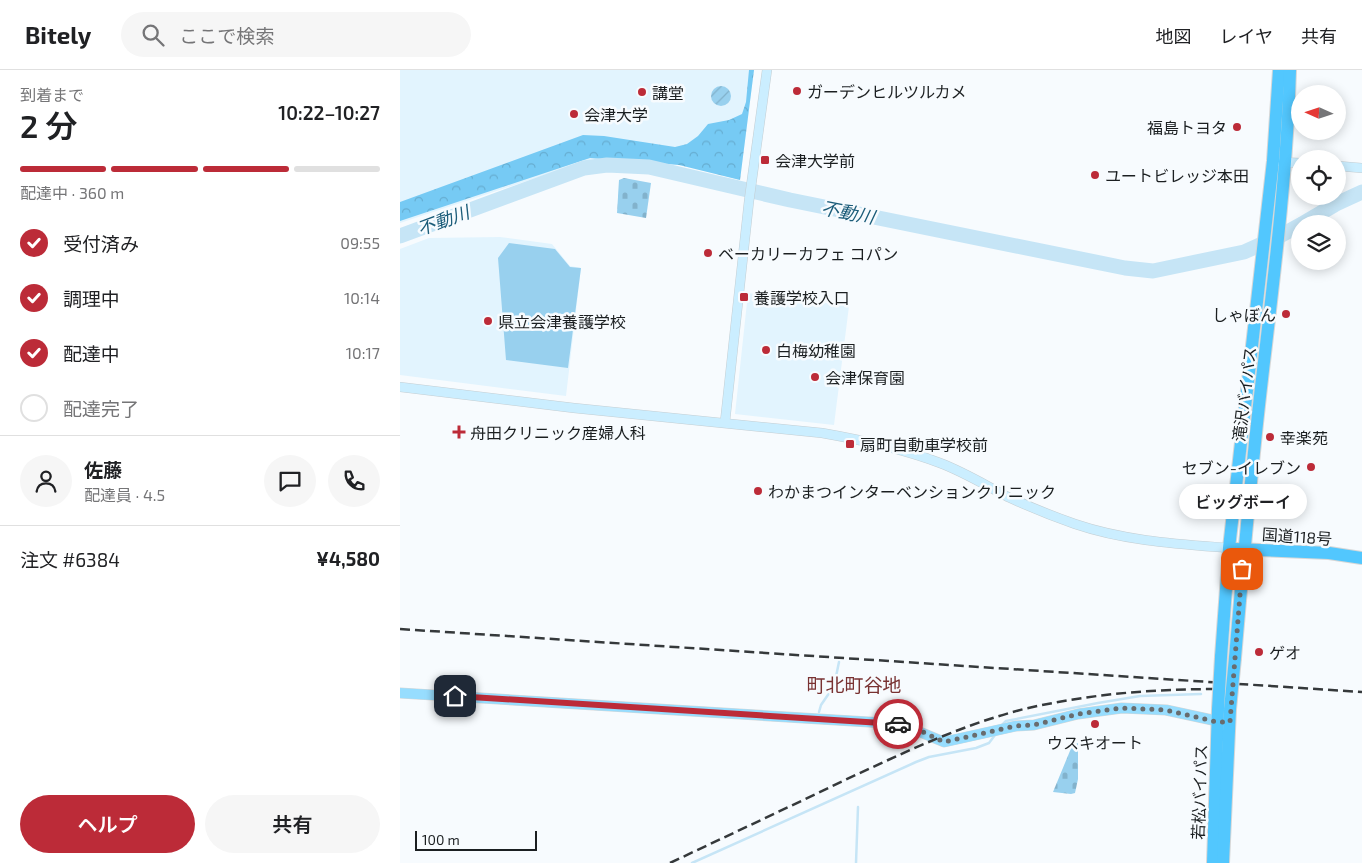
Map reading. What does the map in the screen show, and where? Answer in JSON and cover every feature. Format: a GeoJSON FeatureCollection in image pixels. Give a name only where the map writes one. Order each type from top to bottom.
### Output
{"type":"FeatureCollection","features":[{"type":"Feature","properties":{"kind":"highway","name":"滝沢バイパス"},"geometry":{"type":"LineString","coordinates":[[1224,715],[1222,657],[1230,548],[1273,161],[1279,70]]}},
{"type":"Feature","properties":{"kind":"highway","name":"滝沢バイパス"},"geometry":{"type":"LineString","coordinates":[[1224,715],[1235,658],[1252,467],[1280,224],[1286,162],[1290,70]]}},
{"type":"Feature","properties":{"kind":"highway","name":"国道118号"},"geometry":{"type":"LineString","coordinates":[[1230,548],[1362,558]]}},
{"type":"Feature","properties":{"kind":"highway","name":"若松バイパス"},"geometry":{"type":"LineString","coordinates":[[1213,863],[1224,715]]}},
{"type":"Feature","properties":{"kind":"highway","name":"若松バイパス"},"geometry":{"type":"LineString","coordinates":[[1223,863],[1224,715]]}},
{"type":"Feature","properties":{"kind":"main road"},"geometry":{"type":"LineString","coordinates":[[400,693],[885,723],[908,727],[944,742],[1106,709],[1133,708],[1224,715]]}},
{"type":"Feature","properties":{"kind":"street"},"geometry":{"type":"LineString","coordinates":[[725,422],[749,201],[767,70]]}},
{"type":"Feature","properties":{"kind":"street"},"geometry":{"type":"LineString","coordinates":[[1273,161],[1291,162]]}},
{"type":"Feature","properties":{"kind":"street"},"geometry":{"type":"LineString","coordinates":[[1346,167],[1362,168]]}},
{"type":"Feature","properties":{"kind":"street"},"geometry":{"type":"LineString","coordinates":[[400,387],[574,408],[822,433],[876,443],[939,463],[1033,508],[1088,528],[1117,536],[1184,545],[1230,548]]}},
{"type":"Feature","properties":{"kind":"shaded area","name":"会津大学"},"geometry":{"type":"Polygon","coordinates":[[[400,70],[754,70],[740,180],[680,164],[593,159],[400,223],[400,70]]]}},
{"type":"Feature","properties":{"kind":"shaded area","name":"県立会津養護学校"},"geometry":{"type":"Polygon","coordinates":[[[500,237],[552,244],[570,266],[581,268],[566,396],[400,375],[400,249],[429,238],[500,237]]]}},
{"type":"Feature","properties":{"kind":"shaded area"},"geometry":{"type":"Polygon","coordinates":[[[748,293],[849,306],[834,425],[735,414],[748,293]]]}},
{"type":"Feature","properties":{"kind":"green space"},"geometry":{"type":"Polygon","coordinates":[[[749,70],[754,70],[740,180],[679,165],[590,158],[400,221],[400,202],[583,135],[604,136],[675,147],[687,144],[698,136],[708,124],[729,120],[742,114],[746,102],[749,70]]]}},
{"type":"Feature","properties":{"kind":"green space"},"geometry":{"type":"Polygon","coordinates":[[[721,86],[728,89],[731,96],[728,103],[721,106],[714,103],[711,96],[714,89],[721,86]]]}},
{"type":"Feature","properties":{"kind":"green space"},"geometry":{"type":"Polygon","coordinates":[[[624,178],[651,183],[646,218],[617,213],[619,180],[624,178]]]}},
{"type":"Feature","properties":{"kind":"green space"},"geometry":{"type":"Polygon","coordinates":[[[509,243],[555,249],[570,267],[581,268],[568,368],[506,360],[498,258],[509,243]]]}},
{"type":"Feature","properties":{"kind":"green space"},"geometry":{"type":"Polygon","coordinates":[[[1078,743],[1078,779],[1075,793],[1053,792],[1072,746],[1078,743]]]}},
{"type":"Feature","properties":{"kind":"waterway","name":"不動川"},"geometry":{"type":"LineString","coordinates":[[400,236],[584,168],[607,165],[649,167],[790,200],[1125,268],[1153,271],[1244,252],[1291,230]]}},
{"type":"Feature","properties":{"kind":"waterway","name":"不動川"},"geometry":{"type":"LineString","coordinates":[[1317,215],[1362,192]]}},
{"type":"Feature","properties":{"kind":"waterway"},"geometry":{"type":"LineString","coordinates":[[819,712],[821,705],[834,686],[839,662]]}},
{"type":"Feature","properties":{"kind":"waterway"},"geometry":{"type":"LineString","coordinates":[[1002,725],[1006,721],[1140,696],[1201,694]]}},
{"type":"Feature","properties":{"kind":"waterway"},"geometry":{"type":"LineString","coordinates":[[692,863],[916,762],[929,757],[976,748],[989,743],[995,735]]}},
{"type":"Feature","properties":{"kind":"waterway"},"geometry":{"type":"LineString","coordinates":[[856,863],[858,807]]}},
{"type":"Feature","properties":{"kind":"railway"},"geometry":{"type":"LineString","coordinates":[[400,629],[1362,692]]}},
{"type":"Feature","properties":{"kind":"railway"},"geometry":{"type":"LineString","coordinates":[[670,863],[845,780],[955,731],[978,723],[1024,709],[1097,696],[1145,691],[1219,689]]}},
{"type":"Feature","properties":{"kind":"way so far"},"geometry":{"type":"LineString","coordinates":[[898,724],[919,730],[944,742],[1106,709],[1146,708],[1166,710],[1217,722],[1230,722],[1242,569]]}},
{"type":"Feature","properties":{"kind":"place","name":"ガーデンヒルツルカメ"},"geometry":{"type":"Point","coordinates":[797,91]}},
{"type":"Feature","properties":{"kind":"place","name":"講堂"},"geometry":{"type":"Point","coordinates":[642,92]}},
{"type":"Feature","properties":{"kind":"place","name":"会津大学"},"geometry":{"type":"Point","coordinates":[574,114]}},
{"type":"Feature","properties":{"kind":"place","name":"福島トヨタ"},"geometry":{"type":"Point","coordinates":[1237,127]}},
{"type":"Feature","properties":{"kind":"place","name":"会津大学前"},"geometry":{"type":"Point","coordinates":[765,160]}},
{"type":"Feature","properties":{"kind":"place","name":"ユートビレッジ本田"},"geometry":{"type":"Point","coordinates":[1095,175]}},
{"type":"Feature","properties":{"kind":"place","name":"ベーカリーカフェ コパン"},"geometry":{"type":"Point","coordinates":[708,253]}},
{"type":"Feature","properties":{"kind":"place","name":"養護学校入口"},"geometry":{"type":"Point","coordinates":[744,297]}},
{"type":"Feature","properties":{"kind":"place","name":"しゃぼん"},"geometry":{"type":"Point","coordinates":[1286,314]}},
{"type":"Feature","properties":{"kind":"place","name":"県立会津養護学校"},"geometry":{"type":"Point","coordinates":[488,321]}},
{"type":"Feature","properties":{"kind":"place","name":"白梅幼稚園"},"geometry":{"type":"Point","coordinates":[766,350]}},
{"type":"Feature","properties":{"kind":"place","name":"会津保育園"},"geometry":{"type":"Point","coordinates":[815,377]}},
{"type":"Feature","properties":{"kind":"place","name":"舟田クリニック産婦人科"},"geometry":{"type":"Point","coordinates":[459,432]}},
{"type":"Feature","properties":{"kind":"place","name":"幸楽苑"},"geometry":{"type":"Point","coordinates":[1270,437]}},
{"type":"Feature","properties":{"kind":"place","name":"扇町自動車学校前"},"geometry":{"type":"Point","coordinates":[850,444]}},
{"type":"Feature","properties":{"kind":"place","name":"セブン-イレブン"},"geometry":{"type":"Point","coordinates":[1311,467]}},
{"type":"Feature","properties":{"kind":"place","name":"わかまつインターベンションクリニック"},"geometry":{"type":"Point","coordinates":[758,491]}},
{"type":"Feature","properties":{"kind":"place","name":"ビッグボーイ"},"geometry":{"type":"Point","coordinates":[1242,569]}},
{"type":"Feature","properties":{"kind":"place","name":"ゲオ"},"geometry":{"type":"Point","coordinates":[1259,652]}},
{"type":"Feature","properties":{"kind":"place","name":"ウスキオート"},"geometry":{"type":"Point","coordinates":[1095,724]}},
{"type":"Feature","properties":{"kind":"district","name":"町北町谷地"},"geometry":{"type":"Point","coordinates":[854,684]}},
{"type":"Feature","properties":{"kind":"route"},"geometry":{"type":"LineString","coordinates":[[455,696],[898,724]]}}]}
